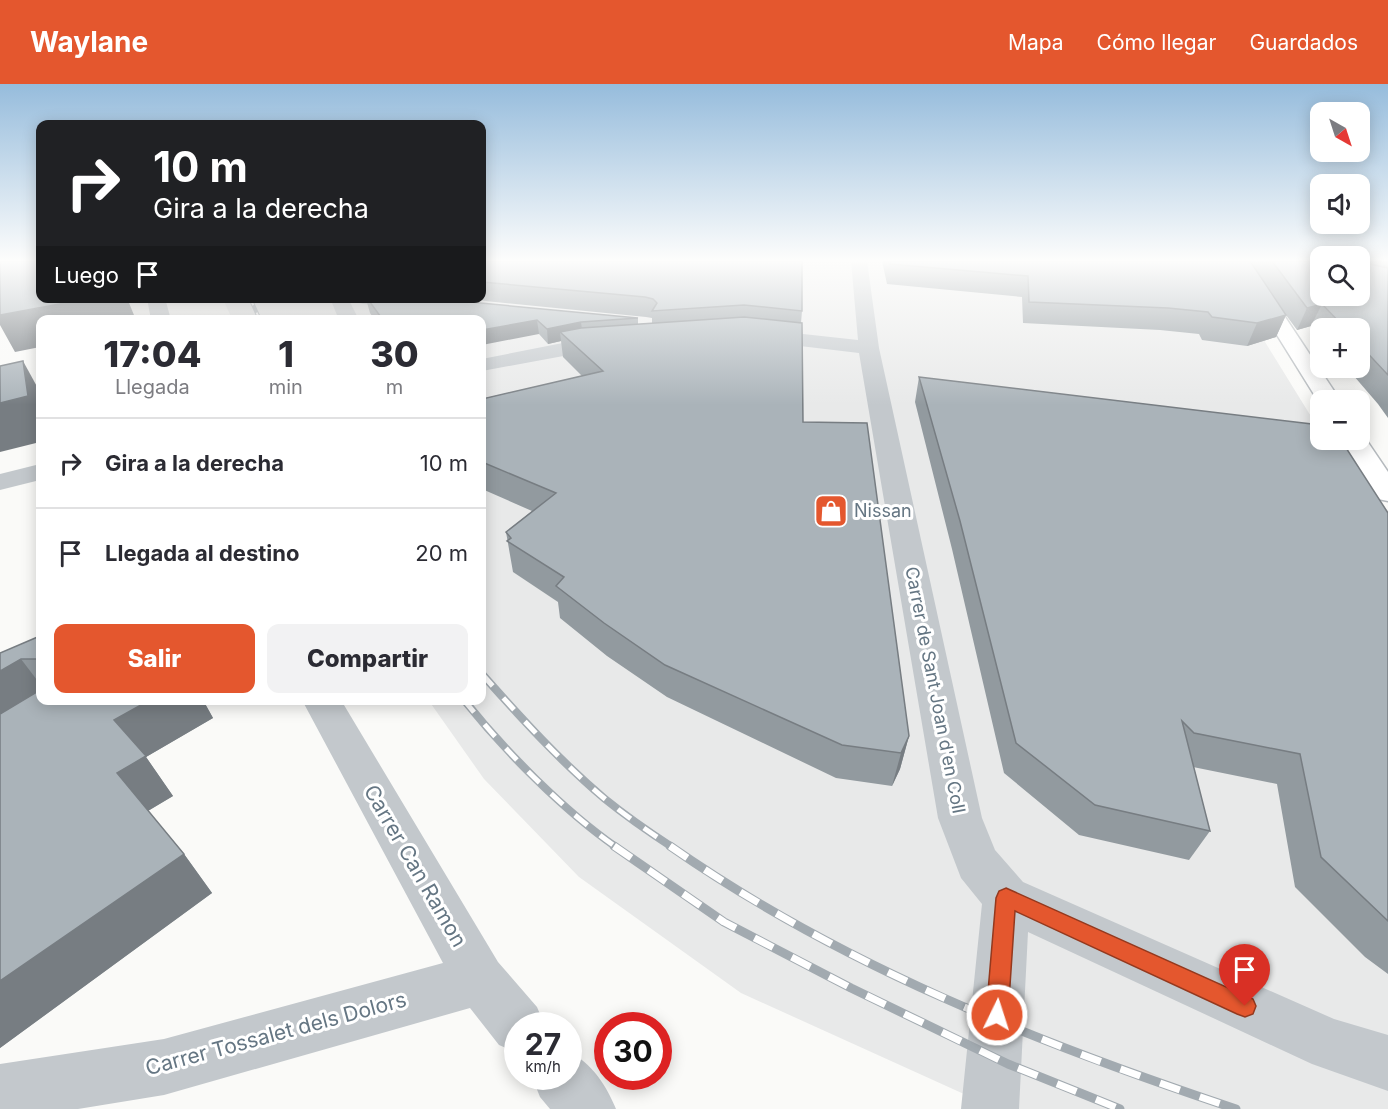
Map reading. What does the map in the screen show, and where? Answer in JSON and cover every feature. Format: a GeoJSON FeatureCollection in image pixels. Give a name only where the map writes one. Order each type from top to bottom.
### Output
{"type":"FeatureCollection","features":[{"type":"Feature","properties":{"kind":"main road"},"geometry":{"type":"LineString","coordinates":[[1270,309],[1323,390]]}},
{"type":"Feature","properties":{"kind":"main road"},"geometry":{"type":"LineString","coordinates":[[1360,450],[1388,493]]}},
{"type":"Feature","properties":{"kind":"street","name":"Carrer de Sant Joan d'en Coll"},"geometry":{"type":"LineString","coordinates":[[864,309],[869,348],[960,818],[977,862],[1006,898]]}},
{"type":"Feature","properties":{"kind":"street"},"geometry":{"type":"LineString","coordinates":[[743,333],[869,348]]}},
{"type":"Feature","properties":{"kind":"street"},"geometry":{"type":"LineString","coordinates":[[486,365],[583,345],[628,342]]}},
{"type":"Feature","properties":{"kind":"street"},"geometry":{"type":"LineString","coordinates":[[0,482],[36,473]]}},
{"type":"Feature","properties":{"kind":"street","name":"Carrer Can Ramon"},"geometry":{"type":"LineString","coordinates":[[324,705],[480,980],[506,1012]]}},
{"type":"Feature","properties":{"kind":"street"},"geometry":{"type":"LineString","coordinates":[[990,1109],[1006,898],[1331,1045],[1388,1063]]}},
{"type":"Feature","properties":{"kind":"street","name":"Carrer Tossalet dels Dolors"},"geometry":{"type":"LineString","coordinates":[[0,1093],[164,1067],[425,993],[480,980]]}},
{"type":"Feature","properties":{"kind":"street"},"geometry":{"type":"LineString","coordinates":[[571,1090],[587,1109]]}},
{"type":"Feature","properties":{"kind":"shaded area"},"geometry":{"type":"Polygon","coordinates":[[[227,309],[1245,309],[1310,415],[1310,450],[1327,450],[1388,540],[1388,1109],[997,1109],[741,993],[579,877],[484,779],[432,705],[486,705],[486,315],[230,315],[227,309]]]}},
{"type":"Feature","properties":{"kind":"building"},"geometry":{"type":"Polygon","coordinates":[[[0,309],[33,309],[0,315],[0,309]]]}},
{"type":"Feature","properties":{"kind":"building"},"geometry":{"type":"Polygon","coordinates":[[[375,309],[541,309],[638,318],[581,322],[547,329],[537,320],[486,329],[486,315],[379,315],[375,309]]]}},
{"type":"Feature","properties":{"kind":"building"},"geometry":{"type":"Polygon","coordinates":[[[653,309],[685,309],[652,311],[653,309]]]}},
{"type":"Feature","properties":{"kind":"building"},"geometry":{"type":"Polygon","coordinates":[[[781,309],[802,309],[802,311],[781,309]]]}},
{"type":"Feature","properties":{"kind":"building"},"geometry":{"type":"Polygon","coordinates":[[[1176,309],[1282,309],[1286,315],[1257,323],[1212,317],[1208,312],[1176,309]]]}},
{"type":"Feature","properties":{"kind":"building"},"geometry":{"type":"Polygon","coordinates":[[[1327,309],[1388,309],[1388,375],[1370,356],[1370,318],[1335,318],[1327,309]]]}},
{"type":"Feature","properties":{"kind":"building"},"geometry":{"type":"Polygon","coordinates":[[[744,317],[802,323],[803,422],[867,423],[909,736],[901,753],[842,745],[665,665],[556,586],[564,577],[507,541],[511,538],[506,532],[556,493],[486,464],[486,398],[603,371],[560,332],[581,328],[744,317]]]}},
{"type":"Feature","properties":{"kind":"building"},"geometry":{"type":"Polygon","coordinates":[[[23,361],[28,396],[0,403],[0,366],[23,361]]]}},
{"type":"Feature","properties":{"kind":"building"},"geometry":{"type":"Polygon","coordinates":[[[919,377],[1310,424],[1310,450],[1347,450],[1388,513],[1388,921],[1321,857],[1300,754],[1194,733],[1182,721],[1210,831],[1095,805],[1016,743],[960,521],[919,377]]]}},
{"type":"Feature","properties":{"kind":"building"},"geometry":{"type":"Polygon","coordinates":[[[36,638],[36,659],[21,659],[0,671],[0,653],[36,638]]]}},
{"type":"Feature","properties":{"kind":"building"},"geometry":{"type":"Polygon","coordinates":[[[36,692],[36,705],[141,705],[114,720],[146,756],[117,773],[184,854],[0,981],[0,714],[36,692]]]}},
{"type":"Feature","properties":{"kind":"railway"},"geometry":{"type":"LineString","coordinates":[[255,309],[258,315]]}},
{"type":"Feature","properties":{"kind":"railway"},"geometry":{"type":"LineString","coordinates":[[486,679],[541,739],[588,785],[621,812],[672,847]]}},
{"type":"Feature","properties":{"kind":"railway"},"geometry":{"type":"LineString","coordinates":[[468,705],[535,779],[576,816],[616,847]]}},
{"type":"Feature","properties":{"kind":"railway"},"geometry":{"type":"LineString","coordinates":[[614,846],[724,922],[851,988],[1008,1064],[1120,1109]]}},
{"type":"Feature","properties":{"kind":"railway"},"geometry":{"type":"LineString","coordinates":[[670,846],[736,889],[803,928],[872,965],[943,998],[1088,1057],[1236,1109]]}},
{"type":"Feature","properties":{"kind":"place","name":"Nissan"},"geometry":{"type":"Point","coordinates":[831,511]}},
{"type":"Feature","properties":{"kind":"route"},"geometry":{"type":"LineString","coordinates":[[997,1015],[1006,898],[1245,1006]]}}]}
